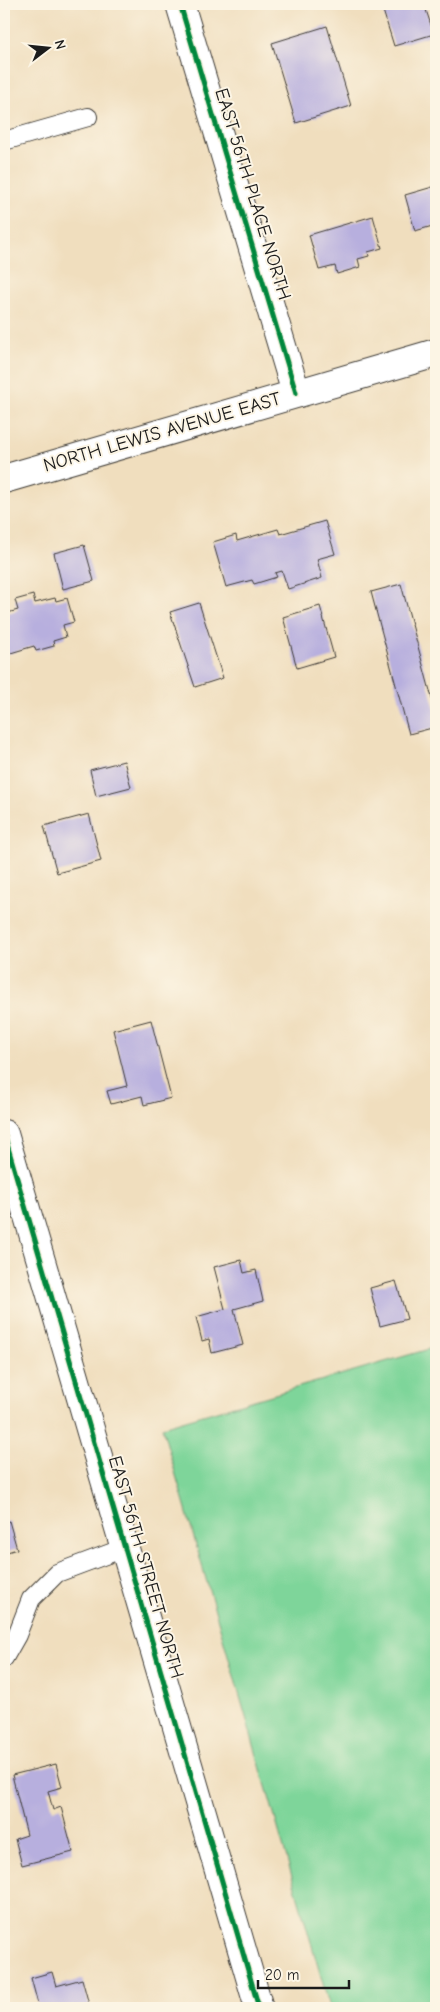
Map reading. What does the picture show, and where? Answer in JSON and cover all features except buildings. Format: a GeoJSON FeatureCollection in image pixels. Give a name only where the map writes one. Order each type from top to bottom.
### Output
{"type":"FeatureCollection","features":[{"type":"Feature","properties":{"kind":"street","name":"EAST 56TH PLACE NORTH"},"geometry":{"type":"LineString","coordinates":[[180,4],[296,394]]}},
{"type":"Feature","properties":{"kind":"street","name":"NORTH LEWIS AVENUE EAST"},"geometry":{"type":"LineString","coordinates":[[4,479],[436,353]]}},
{"type":"Feature","properties":{"kind":"street","name":"EAST 56TH STREET NORTH"},"geometry":{"type":"LineString","coordinates":[[4,1134],[259,2008]]}},
{"type":"Feature","properties":{"kind":"lane"},"geometry":{"type":"LineString","coordinates":[[4,141],[88,117]]}},
{"type":"Feature","properties":{"kind":"lane"},"geometry":{"type":"LineString","coordinates":[[4,1658],[17,1635],[31,1599],[57,1573],[124,1548]]}},
{"type":"Feature","properties":{"kind":"green space"},"geometry":{"type":"Polygon","coordinates":[[[436,1347],[436,2008],[330,2008],[162,1427],[436,1347]]]}},
{"type":"Feature","properties":{"kind":"cycle path"},"geometry":{"type":"LineString","coordinates":[[180,4],[296,393]]}},
{"type":"Feature","properties":{"kind":"cycle path"},"geometry":{"type":"LineString","coordinates":[[4,1134],[259,2008]]}}]}
